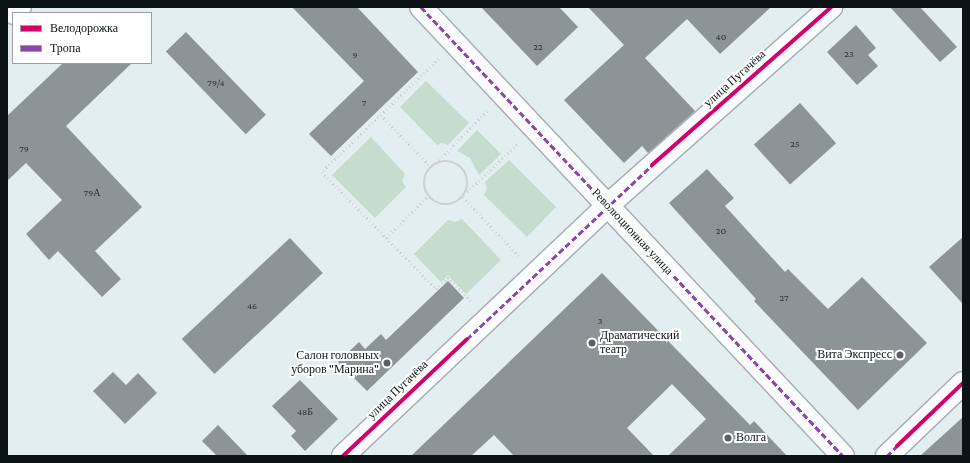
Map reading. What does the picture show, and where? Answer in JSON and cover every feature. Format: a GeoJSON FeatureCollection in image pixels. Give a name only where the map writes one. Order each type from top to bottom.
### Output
{"type":"FeatureCollection","features":[{"type":"Feature","properties":{"kind":"street","name":"Революционная улица"},"geometry":{"type":"LineString","coordinates":[[421,7],[843,456]]}},
{"type":"Feature","properties":{"kind":"street","name":"улица Пугачёва"},"geometry":{"type":"LineString","coordinates":[[344,456],[607,206],[831,7]]}},
{"type":"Feature","properties":{"kind":"street"},"geometry":{"type":"LineString","coordinates":[[892,451],[963,383]]}},
{"type":"Feature","properties":{"kind":"path"},"geometry":{"type":"LineString","coordinates":[[455,44],[322,172],[436,289],[448,277],[488,318]]}},
{"type":"Feature","properties":{"kind":"path"},"geometry":{"type":"LineString","coordinates":[[503,95],[431,167],[424,182],[428,196],[434,201],[447,205],[463,197],[534,128]]}},
{"type":"Feature","properties":{"kind":"path"},"geometry":{"type":"LineString","coordinates":[[380,116],[431,167]]}},
{"type":"Feature","properties":{"kind":"path"},"geometry":{"type":"LineString","coordinates":[[434,164],[448,161],[461,167],[468,180],[465,194]]}},
{"type":"Feature","properties":{"kind":"path"},"geometry":{"type":"LineString","coordinates":[[386,238],[428,196]]}},
{"type":"Feature","properties":{"kind":"path"},"geometry":{"type":"LineString","coordinates":[[463,197],[536,273]]}},
{"type":"Feature","properties":{"kind":"green space"},"geometry":{"type":"Polygon","coordinates":[[[426,81],[469,123],[448,145],[442,143],[437,145],[400,107],[426,81]]]}},
{"type":"Feature","properties":{"kind":"green space"},"geometry":{"type":"Polygon","coordinates":[[[477,130],[501,154],[479,175],[470,158],[457,151],[477,130]]]}},
{"type":"Feature","properties":{"kind":"green space"},"geometry":{"type":"Polygon","coordinates":[[[371,137],[405,174],[402,181],[406,187],[375,218],[332,175],[371,137]]]}},
{"type":"Feature","properties":{"kind":"green space"},"geometry":{"type":"Polygon","coordinates":[[[509,160],[556,207],[527,237],[484,195],[487,189],[485,182],[509,160]]]}},
{"type":"Feature","properties":{"kind":"green space"},"geometry":{"type":"Polygon","coordinates":[[[462,219],[501,260],[466,294],[448,275],[441,282],[414,254],[448,220],[455,222],[462,219]]]}},
{"type":"Feature","properties":{"kind":"building"},"geometry":{"type":"Polygon","coordinates":[[[292,7],[357,7],[418,72],[331,156],[309,134],[364,81],[292,7]]]}},
{"type":"Feature","properties":{"kind":"building"},"geometry":{"type":"Polygon","coordinates":[[[481,7],[559,7],[578,27],[537,66],[481,7]]]}},
{"type":"Feature","properties":{"kind":"building"},"geometry":{"type":"Polygon","coordinates":[[[588,7],[771,7],[720,54],[687,19],[645,58],[695,111],[648,153],[642,146],[624,163],[564,100],[624,45],[588,7]]]}},
{"type":"Feature","properties":{"kind":"building"},"geometry":{"type":"Polygon","coordinates":[[[890,7],[920,7],[957,47],[940,62],[890,7]]]}},
{"type":"Feature","properties":{"kind":"building"},"geometry":{"type":"Polygon","coordinates":[[[856,25],[876,48],[868,55],[878,66],[857,85],[827,52],[856,25]]]}},
{"type":"Feature","properties":{"kind":"building"},"geometry":{"type":"Polygon","coordinates":[[[186,32],[266,115],[246,134],[166,51],[186,32]]]}},
{"type":"Feature","properties":{"kind":"building"},"geometry":{"type":"Polygon","coordinates":[[[62,64],[131,64],[66,126],[142,207],[95,251],[121,279],[102,297],[58,251],[49,260],[26,234],[62,200],[26,163],[7,181],[7,116],[62,64]]]}},
{"type":"Feature","properties":{"kind":"building"},"geometry":{"type":"Polygon","coordinates":[[[800,103],[836,143],[790,185],[754,144],[800,103]]]}},
{"type":"Feature","properties":{"kind":"building"},"geometry":{"type":"Polygon","coordinates":[[[707,169],[734,198],[725,206],[785,272],[788,269],[828,309],[862,277],[927,343],[858,410],[754,301],[756,299],[669,203],[707,169]]]}},
{"type":"Feature","properties":{"kind":"building"},"geometry":{"type":"Polygon","coordinates":[[[963,237],[963,304],[929,267],[963,237]]]}},
{"type":"Feature","properties":{"kind":"building"},"geometry":{"type":"Polygon","coordinates":[[[290,238],[323,273],[214,374],[182,339],[290,238]]]}},
{"type":"Feature","properties":{"kind":"building"},"geometry":{"type":"Polygon","coordinates":[[[602,273],[750,425],[754,421],[787,456],[668,456],[706,419],[672,384],[627,428],[654,456],[514,456],[494,435],[471,456],[411,456],[602,273]]]}},
{"type":"Feature","properties":{"kind":"building"},"geometry":{"type":"Polygon","coordinates":[[[448,281],[464,298],[367,391],[338,362],[359,342],[365,349],[381,334],[386,340],[448,281]]]}},
{"type":"Feature","properties":{"kind":"building"},"geometry":{"type":"Polygon","coordinates":[[[113,372],[126,385],[138,373],[157,393],[125,424],[93,391],[113,372]]]}},
{"type":"Feature","properties":{"kind":"building"},"geometry":{"type":"Polygon","coordinates":[[[300,380],[338,419],[305,451],[291,436],[296,431],[272,406],[300,380]]]}},
{"type":"Feature","properties":{"kind":"building"},"geometry":{"type":"Polygon","coordinates":[[[963,417],[963,456],[920,456],[963,417]]]}},
{"type":"Feature","properties":{"kind":"building"},"geometry":{"type":"Polygon","coordinates":[[[218,425],[248,456],[217,456],[202,441],[218,425]]]}},
{"type":"Feature","properties":{"kind":"marked path"},"geometry":{"type":"LineString","coordinates":[[421,7],[843,456]]}},
{"type":"Feature","properties":{"kind":"marked path"},"geometry":{"type":"LineString","coordinates":[[467,339],[652,165]]}},
{"type":"Feature","properties":{"kind":"marked path"},"geometry":{"type":"LineString","coordinates":[[887,456],[897,446]]}},
{"type":"Feature","properties":{"kind":"cycle path"},"geometry":{"type":"LineString","coordinates":[[652,165],[831,7]]}},
{"type":"Feature","properties":{"kind":"cycle path"},"geometry":{"type":"LineString","coordinates":[[343,456],[467,339]]}},
{"type":"Feature","properties":{"kind":"cycle path"},"geometry":{"type":"LineString","coordinates":[[897,446],[963,383]]}},
{"type":"Feature","properties":{"kind":"place","name":"Драматический театр"},"geometry":{"type":"Point","coordinates":[592,343]}},
{"type":"Feature","properties":{"kind":"place","name":"Вита Экспресс"},"geometry":{"type":"Point","coordinates":[900,355]}},
{"type":"Feature","properties":{"kind":"place","name":"Салон головных уборов \"Марина\""},"geometry":{"type":"Point","coordinates":[387,363]}},
{"type":"Feature","properties":{"kind":"place","name":"Волга"},"geometry":{"type":"Point","coordinates":[728,438]}}]}
